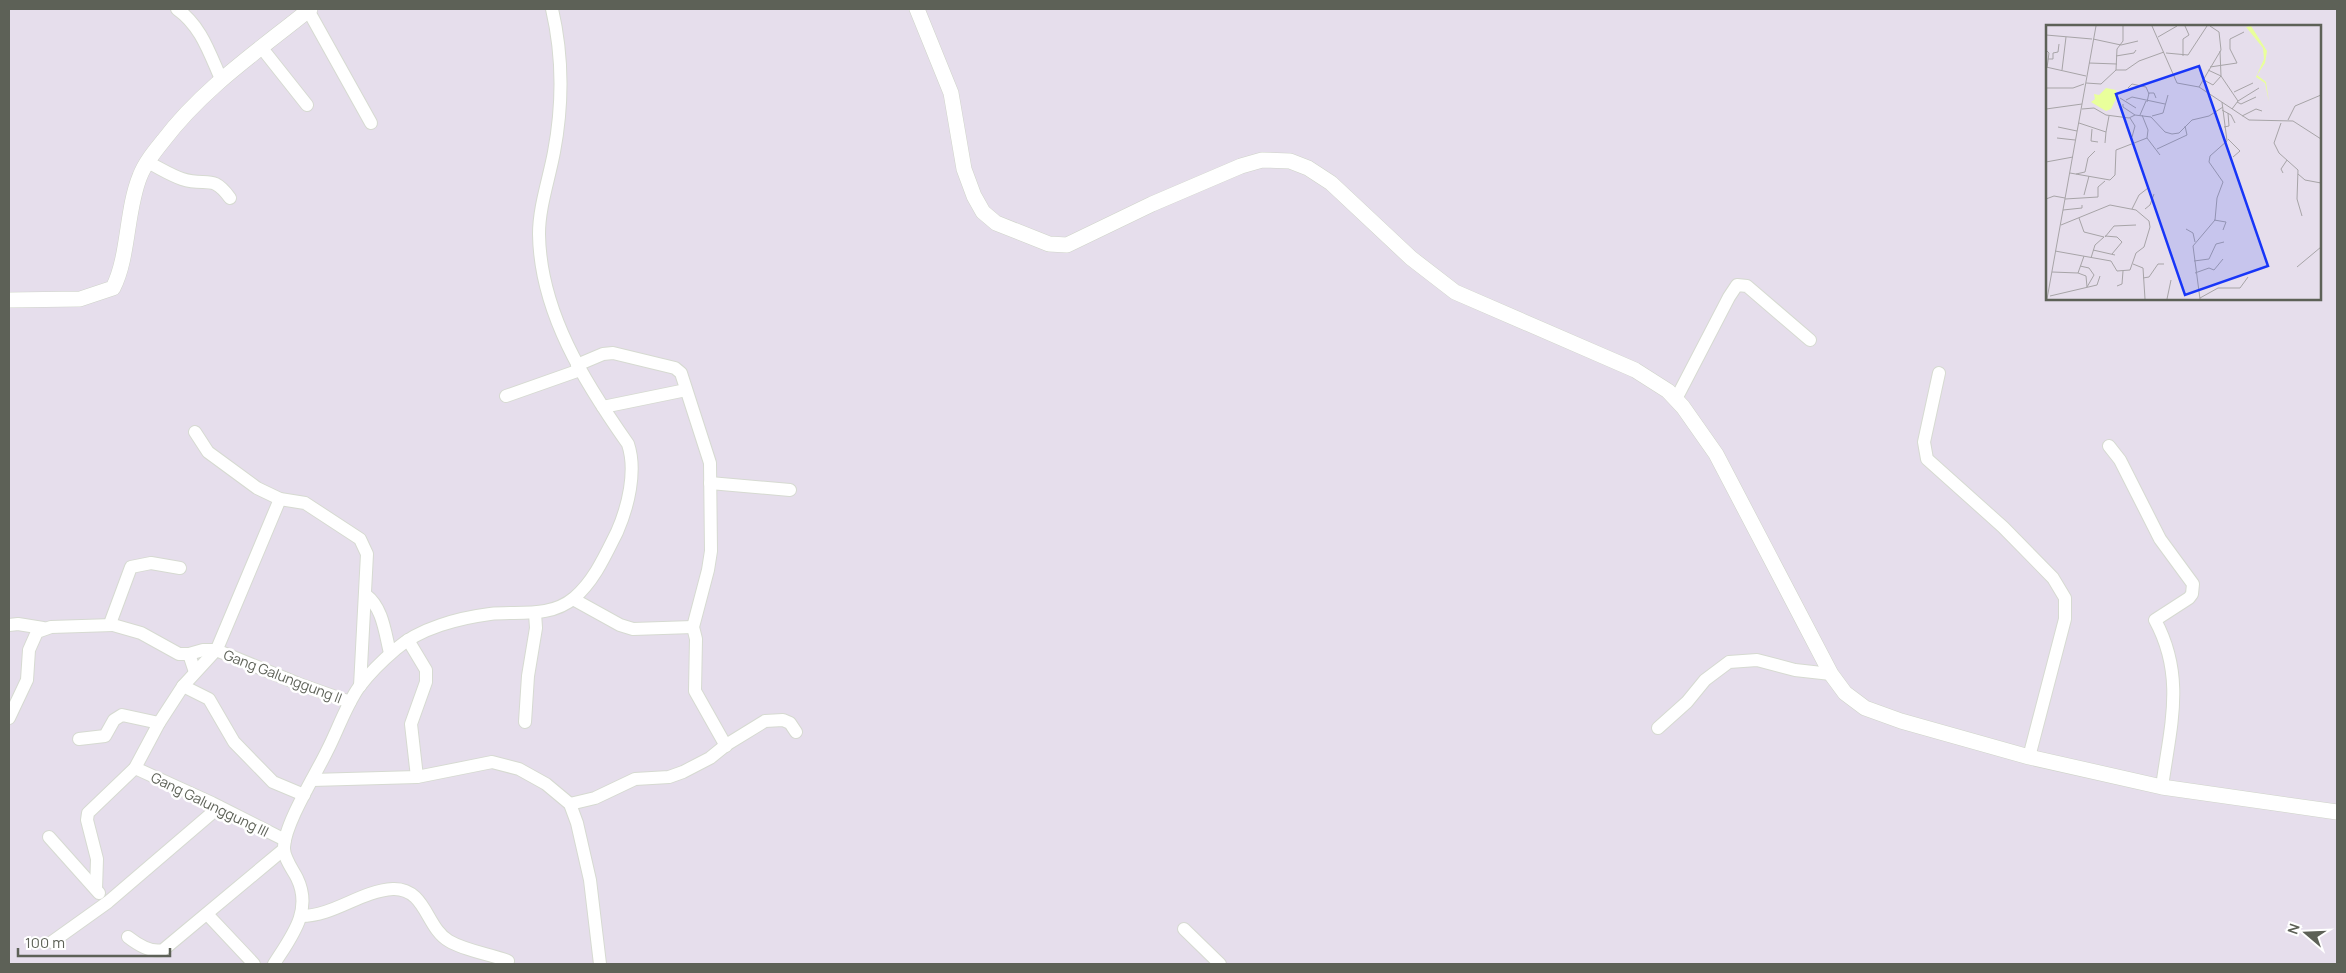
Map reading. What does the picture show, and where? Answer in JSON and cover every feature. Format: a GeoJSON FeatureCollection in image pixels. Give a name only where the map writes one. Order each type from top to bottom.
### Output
{"type":"FeatureCollection","features":[{"type":"Feature","properties":{"kind":"street"},"geometry":{"type":"LineString","coordinates":[[177,9],[194,23],[200,32],[221,79]]}},
{"type":"Feature","properties":{"kind":"street"},"geometry":{"type":"LineString","coordinates":[[9,300],[80,299],[113,288],[136,190],[147,162],[173,127],[221,79],[309,9],[371,123]]}},
{"type":"Feature","properties":{"kind":"street"},"geometry":{"type":"LineString","coordinates":[[128,937],[137,944],[158,951],[170,945],[284,845],[304,795],[350,702],[360,686],[390,653],[408,640],[456,621],[491,614],[535,613],[554,610],[573,599],[589,582],[602,562],[620,525],[629,490],[632,456],[628,444],[578,367],[550,303],[542,273],[539,232],[554,150],[562,74],[559,37],[552,9]]}},
{"type":"Feature","properties":{"kind":"street"},"geometry":{"type":"LineString","coordinates":[[917,9],[951,93],[964,169],[974,196],[983,212],[996,222],[1049,244],[1067,245],[1152,204],[1241,166],[1262,160],[1290,161],[1308,168],[1331,183],[1410,258],[1455,292],[1635,370],[1652,379],[1676,399],[1694,422],[1720,462],[1831,674],[1845,693],[1865,708],[1888,717],[2029,757],[2162,787],[2337,812]]}},
{"type":"Feature","properties":{"kind":"street"},"geometry":{"type":"LineString","coordinates":[[261,47],[307,105]]}},
{"type":"Feature","properties":{"kind":"street"},"geometry":{"type":"LineString","coordinates":[[147,162],[185,180],[214,182],[221,186],[230,198]]}},
{"type":"Feature","properties":{"kind":"street"},"geometry":{"type":"LineString","coordinates":[[1676,399],[1737,285],[1747,286],[1810,340]]}},
{"type":"Feature","properties":{"kind":"street"},"geometry":{"type":"LineString","coordinates":[[506,396],[578,367],[603,354],[613,353],[675,368],[681,373],[709,455],[711,551],[693,627],[696,639],[695,691],[726,746]]}},
{"type":"Feature","properties":{"kind":"street"},"geometry":{"type":"LineString","coordinates":[[1939,373],[1924,442],[1924,452],[1927,459],[2003,526],[2053,578],[2065,598],[2065,619],[2029,757]]}},
{"type":"Feature","properties":{"kind":"street"},"geometry":{"type":"LineString","coordinates":[[603,407],[686,390]]}},
{"type":"Feature","properties":{"kind":"street"},"geometry":{"type":"LineString","coordinates":[[195,432],[208,452],[257,488],[280,499],[304,503],[360,539],[367,554],[360,686]]}},
{"type":"Feature","properties":{"kind":"street"},"geometry":{"type":"LineString","coordinates":[[2109,446],[2120,460],[2160,539],[2193,584],[2192,594],[2189,598],[2155,620],[2171,658],[2174,676],[2173,708],[2162,787]]}},
{"type":"Feature","properties":{"kind":"street"},"geometry":{"type":"LineString","coordinates":[[710,483],[790,490]]}},
{"type":"Feature","properties":{"kind":"street"},"geometry":{"type":"LineString","coordinates":[[96,889],[97,859],[86,816],[135,768],[159,723],[183,686],[216,650],[280,499]]}},
{"type":"Feature","properties":{"kind":"street"},"geometry":{"type":"LineString","coordinates":[[113,625],[111,618],[131,567],[151,563],[180,568]]}},
{"type":"Feature","properties":{"kind":"street"},"geometry":{"type":"LineString","coordinates":[[366,595],[375,602],[379,610],[390,653]]}},
{"type":"Feature","properties":{"kind":"street"},"geometry":{"type":"LineString","coordinates":[[573,599],[620,625],[632,628],[693,627]]}},
{"type":"Feature","properties":{"kind":"street"},"geometry":{"type":"LineString","coordinates":[[525,722],[528,676],[536,628],[535,613]]}},
{"type":"Feature","properties":{"kind":"street"},"geometry":{"type":"LineString","coordinates":[[9,625],[18,624],[43,628],[113,625],[141,633],[179,654],[216,650]]}},
{"type":"Feature","properties":{"kind":"street"},"geometry":{"type":"LineString","coordinates":[[9,718],[27,680],[29,650],[33,637],[43,628]]}},
{"type":"Feature","properties":{"kind":"street"},"geometry":{"type":"LineString","coordinates":[[408,640],[426,670],[426,682],[411,724],[418,777]]}},
{"type":"Feature","properties":{"kind":"street","name":"Gang Galunggung II"},"geometry":{"type":"LineString","coordinates":[[216,650],[299,684],[350,702]]}},
{"type":"Feature","properties":{"kind":"street"},"geometry":{"type":"LineString","coordinates":[[189,654],[195,672]]}},
{"type":"Feature","properties":{"kind":"street"},"geometry":{"type":"LineString","coordinates":[[1658,728],[1687,702],[1705,680],[1729,662],[1757,660],[1795,670],[1831,674]]}},
{"type":"Feature","properties":{"kind":"street"},"geometry":{"type":"LineString","coordinates":[[183,686],[209,699],[234,742],[273,782],[304,795]]}},
{"type":"Feature","properties":{"kind":"street"},"geometry":{"type":"LineString","coordinates":[[79,739],[105,736],[114,720],[122,715],[159,723]]}},
{"type":"Feature","properties":{"kind":"street"},"geometry":{"type":"LineString","coordinates":[[570,804],[595,798],[635,779],[669,777],[683,772],[710,758],[766,721],[783,720],[790,723],[796,732]]}},
{"type":"Feature","properties":{"kind":"street"},"geometry":{"type":"LineString","coordinates":[[312,780],[418,777],[492,762],[520,768],[546,784],[570,804],[577,823],[590,880],[600,964]]}},
{"type":"Feature","properties":{"kind":"street","name":"Gang Galunggung III"},"geometry":{"type":"LineString","coordinates":[[135,768],[219,807],[284,845]]}},
{"type":"Feature","properties":{"kind":"street"},"geometry":{"type":"LineString","coordinates":[[52,942],[108,902],[219,807]]}},
{"type":"Feature","properties":{"kind":"street"},"geometry":{"type":"LineString","coordinates":[[49,837],[108,902]]}},
{"type":"Feature","properties":{"kind":"street"},"geometry":{"type":"LineString","coordinates":[[274,964],[301,916],[304,900],[284,845]]}},
{"type":"Feature","properties":{"kind":"street"},"geometry":{"type":"LineString","coordinates":[[301,916],[321,915],[381,892],[404,891],[417,898],[433,924],[448,941],[508,961]]}},
{"type":"Feature","properties":{"kind":"street"},"geometry":{"type":"LineString","coordinates":[[207,914],[254,964]]}},
{"type":"Feature","properties":{"kind":"street"},"geometry":{"type":"LineString","coordinates":[[1184,929],[1220,964]]}}]}
